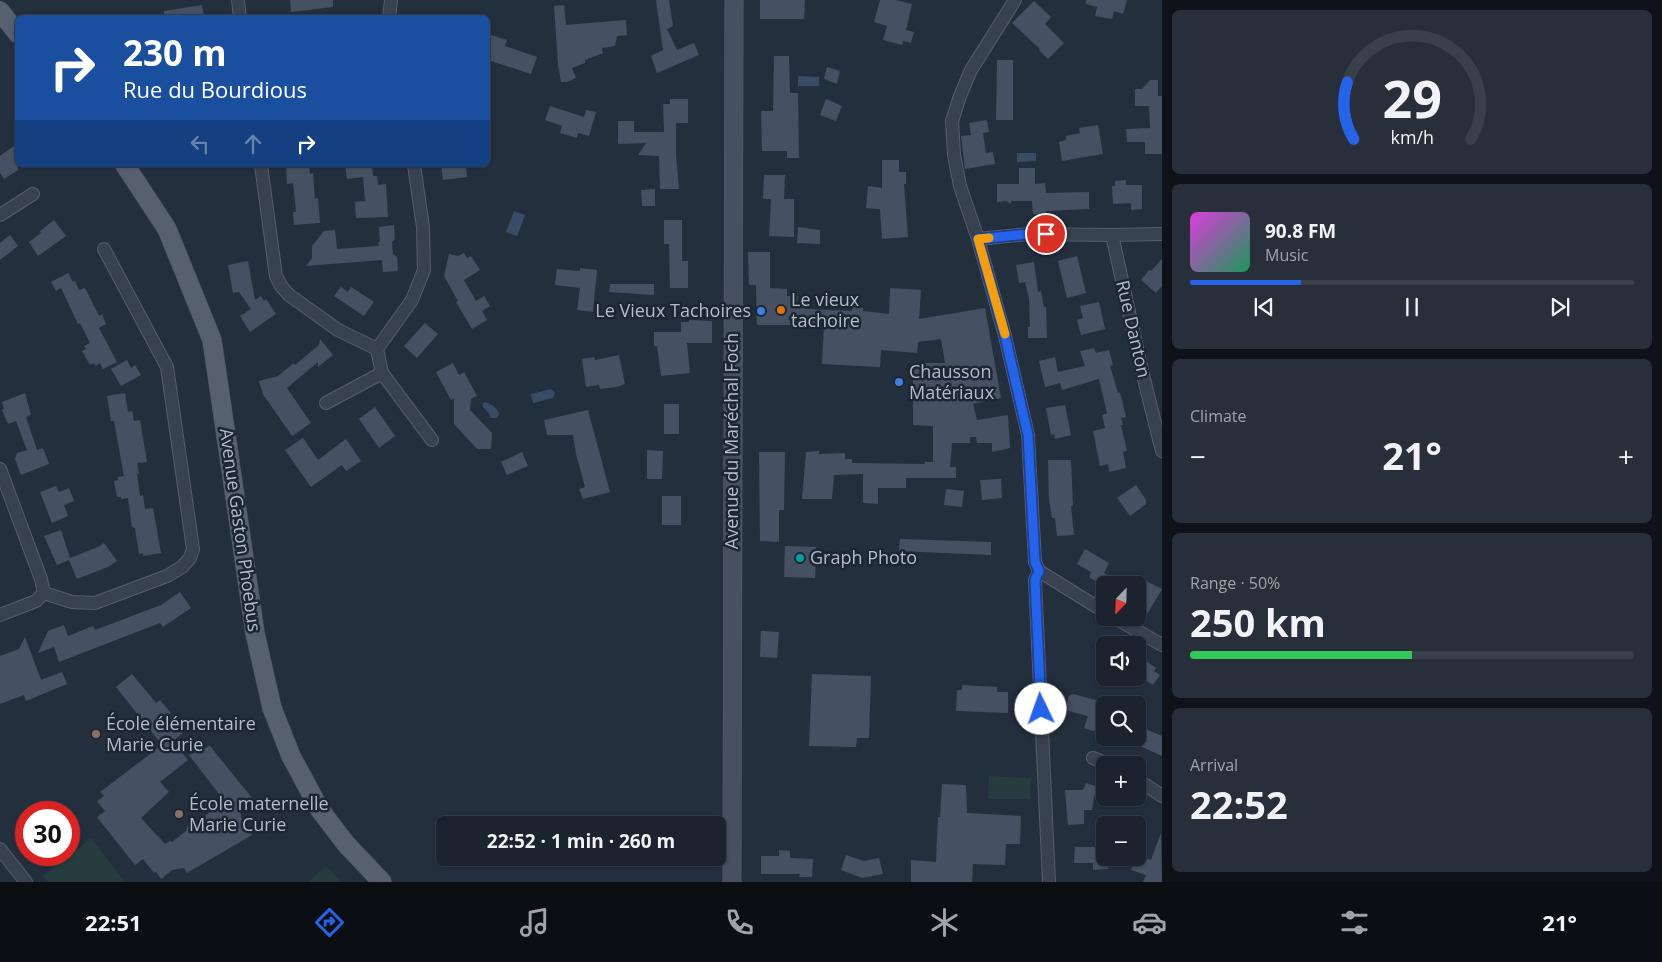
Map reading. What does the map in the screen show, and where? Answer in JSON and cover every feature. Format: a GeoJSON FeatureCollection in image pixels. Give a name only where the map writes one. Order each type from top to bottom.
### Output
{"type":"FeatureCollection","features":[{"type":"Feature","properties":{"kind":"main road","name":"Avenue du Maréchal Foch"},"geometry":{"type":"LineString","coordinates":[[732,882],[734,0]]}},
{"type":"Feature","properties":{"kind":"main road","name":"Avenue Gaston Phoebus"},"geometry":{"type":"LineString","coordinates":[[127,167],[167,229],[212,340],[255,633],[272,708],[291,756],[320,810],[346,844],[382,882]]}},
{"type":"Feature","properties":{"kind":"street"},"geometry":{"type":"LineString","coordinates":[[238,0],[240,15]]}},
{"type":"Feature","properties":{"kind":"street"},"geometry":{"type":"LineString","coordinates":[[390,15],[391,0]]}},
{"type":"Feature","properties":{"kind":"street"},"geometry":{"type":"LineString","coordinates":[[1015,0],[971,70],[960,96],[952,121],[954,155],[960,186],[978,239],[1005,336],[1028,435],[1035,562],[1039,571],[1096,606]]}},
{"type":"Feature","properties":{"kind":"street"},"geometry":{"type":"LineString","coordinates":[[261,167],[275,268],[281,286],[289,295],[338,330],[377,348]]}},
{"type":"Feature","properties":{"kind":"street"},"geometry":{"type":"LineString","coordinates":[[414,167],[423,227],[424,270],[412,300],[377,348],[382,373],[432,440]]}},
{"type":"Feature","properties":{"kind":"street"},"geometry":{"type":"LineString","coordinates":[[0,215],[33,194]]}},
{"type":"Feature","properties":{"kind":"street"},"geometry":{"type":"LineString","coordinates":[[978,239],[1029,234],[1162,234]]}},
{"type":"Feature","properties":{"kind":"street","name":"Rue Danton"},"geometry":{"type":"LineString","coordinates":[[1112,235],[1162,451]]}},
{"type":"Feature","properties":{"kind":"street"},"geometry":{"type":"LineString","coordinates":[[44,593],[72,602],[95,603],[167,576],[182,568],[190,558],[193,549],[167,367],[104,249]]}},
{"type":"Feature","properties":{"kind":"street"},"geometry":{"type":"LineString","coordinates":[[326,403],[382,373]]}},
{"type":"Feature","properties":{"kind":"street"},"geometry":{"type":"LineString","coordinates":[[0,469],[41,579],[44,593]]}},
{"type":"Feature","properties":{"kind":"street"},"geometry":{"type":"LineString","coordinates":[[1039,571],[1035,580],[1049,882]]}},
{"type":"Feature","properties":{"kind":"street"},"geometry":{"type":"LineString","coordinates":[[0,615],[36,601],[44,593]]}},
{"type":"Feature","properties":{"kind":"street"},"geometry":{"type":"LineString","coordinates":[[1128,626],[1162,646]]}},
{"type":"Feature","properties":{"kind":"street"},"geometry":{"type":"LineString","coordinates":[[1146,785],[1162,796]]}},
{"type":"Feature","properties":{"kind":"street"},"geometry":{"type":"LineString","coordinates":[[0,849],[26,882]]}},
{"type":"Feature","properties":{"kind":"green space"},"geometry":{"type":"Polygon","coordinates":[[[989,776],[1031,778],[1030,799],[988,799],[989,776]]]}},
{"type":"Feature","properties":{"kind":"green space"},"geometry":{"type":"Polygon","coordinates":[[[91,838],[125,882],[48,882],[43,876],[56,866],[80,866],[80,847],[91,838]]]}},
{"type":"Feature","properties":{"kind":"green space"},"geometry":{"type":"Polygon","coordinates":[[[326,866],[341,882],[308,882],[326,866]]]}},
{"type":"Feature","properties":{"kind":"water"},"geometry":{"type":"Polygon","coordinates":[[[798,76],[819,77],[819,86],[798,86],[798,76]]]}},
{"type":"Feature","properties":{"kind":"water"},"geometry":{"type":"Polygon","coordinates":[[[1017,153],[1036,153],[1036,161],[1017,162],[1017,153]]]}},
{"type":"Feature","properties":{"kind":"water"},"geometry":{"type":"Polygon","coordinates":[[[514,211],[525,215],[517,236],[506,232],[514,211]]]}},
{"type":"Feature","properties":{"kind":"water"},"geometry":{"type":"Polygon","coordinates":[[[551,389],[555,393],[553,398],[533,403],[531,394],[551,389]]]}},
{"type":"Feature","properties":{"kind":"water"},"geometry":{"type":"Polygon","coordinates":[[[485,402],[497,410],[499,414],[497,418],[491,418],[483,407],[485,402]]]}},
{"type":"Feature","properties":{"kind":"building"},"geometry":{"type":"Polygon","coordinates":[[[290,0],[333,0],[333,7],[291,12],[290,0]]]}},
{"type":"Feature","properties":{"kind":"building"},"geometry":{"type":"Polygon","coordinates":[[[656,0],[669,0],[673,26],[667,29],[677,50],[694,43],[699,55],[657,73],[651,56],[663,50],[656,0]]]}},
{"type":"Feature","properties":{"kind":"building"},"geometry":{"type":"Polygon","coordinates":[[[760,0],[805,0],[804,19],[760,19],[760,0]]]}},
{"type":"Feature","properties":{"kind":"building"},"geometry":{"type":"Polygon","coordinates":[[[880,0],[896,0],[912,4],[906,30],[914,32],[911,43],[903,41],[902,45],[883,40],[887,26],[874,22],[880,0]]]}},
{"type":"Feature","properties":{"kind":"building"},"geometry":{"type":"Polygon","coordinates":[[[1086,0],[1127,0],[1123,14],[1114,11],[1112,19],[1095,16],[1097,7],[1086,4],[1086,0]]]}},
{"type":"Feature","properties":{"kind":"building"},"geometry":{"type":"Polygon","coordinates":[[[1034,1],[1051,17],[1045,24],[1064,43],[1048,59],[1012,23],[1034,1]]]}},
{"type":"Feature","properties":{"kind":"building"},"geometry":{"type":"Polygon","coordinates":[[[202,5],[204,15],[164,15],[164,11],[202,5]]]}},
{"type":"Feature","properties":{"kind":"building"},"geometry":{"type":"Polygon","coordinates":[[[564,5],[566,25],[626,20],[627,35],[617,36],[615,46],[602,48],[603,53],[585,60],[585,63],[572,68],[576,78],[567,82],[561,82],[554,6],[564,5]]]}},
{"type":"Feature","properties":{"kind":"building"},"geometry":{"type":"Polygon","coordinates":[[[491,35],[507,40],[505,46],[537,57],[531,74],[490,61],[491,35]]]}},
{"type":"Feature","properties":{"kind":"building"},"geometry":{"type":"Polygon","coordinates":[[[774,56],[789,56],[790,93],[798,93],[799,158],[787,158],[787,151],[762,151],[761,111],[773,111],[774,56]]]}},
{"type":"Feature","properties":{"kind":"building"},"geometry":{"type":"Polygon","coordinates":[[[997,60],[1013,60],[1013,120],[996,120],[997,60]]]}},
{"type":"Feature","properties":{"kind":"building"},"geometry":{"type":"Polygon","coordinates":[[[827,67],[840,71],[837,84],[824,79],[827,67]]]}},
{"type":"Feature","properties":{"kind":"building"},"geometry":{"type":"Polygon","coordinates":[[[1150,80],[1158,80],[1158,96],[1162,96],[1162,154],[1145,154],[1145,142],[1127,142],[1126,129],[1150,128],[1149,106],[1135,106],[1135,89],[1142,89],[1150,80]]]}},
{"type":"Feature","properties":{"kind":"building"},"geometry":{"type":"Polygon","coordinates":[[[670,99],[688,99],[688,123],[676,123],[679,189],[660,189],[659,156],[638,155],[646,143],[618,144],[618,121],[634,121],[634,132],[664,132],[663,104],[670,104],[670,99]]]}},
{"type":"Feature","properties":{"kind":"building"},"geometry":{"type":"Polygon","coordinates":[[[826,99],[842,106],[836,121],[820,115],[826,99]]]}},
{"type":"Feature","properties":{"kind":"building"},"geometry":{"type":"Polygon","coordinates":[[[550,106],[584,117],[586,110],[596,112],[589,136],[578,133],[577,138],[560,133],[562,126],[545,120],[550,106]]]}},
{"type":"Feature","properties":{"kind":"building"},"geometry":{"type":"Polygon","coordinates":[[[987,120],[989,132],[983,133],[986,153],[993,152],[995,164],[965,169],[961,136],[971,135],[969,123],[987,120]]]}},
{"type":"Feature","properties":{"kind":"building"},"geometry":{"type":"Polygon","coordinates":[[[1098,125],[1103,154],[1062,161],[1059,142],[1066,140],[1066,136],[1080,133],[1079,128],[1098,125]]]}},
{"type":"Feature","properties":{"kind":"building"},"geometry":{"type":"Polygon","coordinates":[[[15,145],[15,167],[18,167],[18,170],[4,179],[0,173],[0,156],[15,145]]]}},
{"type":"Feature","properties":{"kind":"building"},"geometry":{"type":"Polygon","coordinates":[[[882,160],[899,160],[899,172],[906,172],[906,184],[904,184],[908,237],[882,239],[880,209],[866,208],[868,186],[882,188],[882,160]]]}},
{"type":"Feature","properties":{"kind":"building"},"geometry":{"type":"Polygon","coordinates":[[[286,167],[309,167],[310,174],[313,173],[315,199],[318,198],[320,223],[294,225],[293,212],[296,212],[293,183],[287,184],[286,167]]]}},
{"type":"Feature","properties":{"kind":"building"},"geometry":{"type":"Polygon","coordinates":[[[345,167],[372,167],[373,176],[377,176],[378,185],[386,184],[388,217],[356,218],[355,202],[365,201],[363,177],[347,179],[345,167]]]}},
{"type":"Feature","properties":{"kind":"building"},"geometry":{"type":"Polygon","coordinates":[[[441,167],[466,167],[467,177],[443,180],[441,167]]]}},
{"type":"Feature","properties":{"kind":"building"},"geometry":{"type":"Polygon","coordinates":[[[1019,168],[1035,168],[1035,184],[1045,183],[1046,193],[1089,192],[1089,209],[1046,211],[1046,214],[1033,214],[1032,201],[1012,201],[1010,204],[1007,201],[997,202],[997,184],[1019,184],[1019,168]]]}},
{"type":"Feature","properties":{"kind":"building"},"geometry":{"type":"Polygon","coordinates":[[[764,175],[785,175],[784,199],[794,199],[794,237],[769,236],[771,199],[763,199],[764,175]]]}},
{"type":"Feature","properties":{"kind":"building"},"geometry":{"type":"Polygon","coordinates":[[[1126,180],[1126,185],[1142,185],[1142,209],[1131,210],[1131,203],[1113,204],[1112,186],[1115,186],[1115,181],[1126,180]]]}},
{"type":"Feature","properties":{"kind":"building"},"geometry":{"type":"Polygon","coordinates":[[[655,189],[655,206],[642,206],[641,190],[655,189]]]}},
{"type":"Feature","properties":{"kind":"building"},"geometry":{"type":"Polygon","coordinates":[[[54,220],[66,236],[38,256],[29,242],[54,220]]]}},
{"type":"Feature","properties":{"kind":"building"},"geometry":{"type":"Polygon","coordinates":[[[664,220],[682,220],[682,261],[688,261],[688,288],[670,288],[669,244],[664,244],[664,220]]]}},
{"type":"Feature","properties":{"kind":"building"},"geometry":{"type":"Polygon","coordinates":[[[394,225],[393,254],[397,257],[398,271],[383,272],[382,260],[306,266],[312,258],[312,246],[324,231],[335,230],[337,249],[379,246],[379,227],[394,225]]]}},
{"type":"Feature","properties":{"kind":"building"},"geometry":{"type":"Polygon","coordinates":[[[798,227],[820,230],[820,244],[797,243],[798,227]]]}},
{"type":"Feature","properties":{"kind":"building"},"geometry":{"type":"Polygon","coordinates":[[[10,235],[18,246],[0,260],[0,243],[10,235]]]}},
{"type":"Feature","properties":{"kind":"building"},"geometry":{"type":"Polygon","coordinates":[[[748,252],[770,252],[770,288],[787,289],[787,296],[798,296],[797,303],[805,304],[805,309],[852,311],[852,307],[863,308],[863,311],[889,314],[890,288],[921,290],[919,319],[985,308],[1001,398],[973,404],[977,420],[1008,415],[1010,448],[992,452],[992,443],[977,443],[976,437],[970,437],[970,443],[952,443],[950,467],[956,467],[956,478],[906,478],[906,488],[878,488],[878,504],[863,503],[863,474],[834,475],[832,499],[802,499],[806,452],[819,451],[819,454],[845,453],[845,459],[852,459],[852,463],[925,464],[925,462],[933,462],[933,426],[913,425],[913,363],[945,363],[941,339],[918,342],[917,353],[881,350],[880,367],[822,364],[824,325],[757,325],[756,285],[749,285],[748,252]]]}},
{"type":"Feature","properties":{"kind":"building"},"geometry":{"type":"Polygon","coordinates":[[[464,253],[467,258],[471,256],[480,270],[464,280],[476,301],[484,296],[490,306],[482,311],[487,320],[472,329],[456,302],[458,301],[444,276],[449,254],[458,256],[464,253]]]}},
{"type":"Feature","properties":{"kind":"building"},"geometry":{"type":"Polygon","coordinates":[[[1077,256],[1086,293],[1067,298],[1058,261],[1077,256]]]}},
{"type":"Feature","properties":{"kind":"building"},"geometry":{"type":"Polygon","coordinates":[[[1162,259],[1162,286],[1156,293],[1141,280],[1162,259]]]}},
{"type":"Feature","properties":{"kind":"building"},"geometry":{"type":"Polygon","coordinates":[[[248,261],[255,300],[261,296],[264,301],[266,299],[276,314],[250,332],[240,316],[251,309],[239,292],[233,293],[228,265],[248,261]]]}},
{"type":"Feature","properties":{"kind":"building"},"geometry":{"type":"Polygon","coordinates":[[[1034,262],[1038,292],[1041,291],[1044,307],[1046,307],[1047,338],[1028,338],[1028,327],[1030,327],[1029,298],[1025,282],[1019,283],[1016,265],[1034,262]]]}},
{"type":"Feature","properties":{"kind":"building"},"geometry":{"type":"Polygon","coordinates":[[[580,268],[597,270],[593,312],[577,310],[580,288],[555,285],[557,269],[580,271],[580,268]]]}},
{"type":"Feature","properties":{"kind":"building"},"geometry":{"type":"Polygon","coordinates":[[[68,273],[73,282],[75,281],[79,290],[85,288],[99,316],[102,314],[106,324],[99,328],[117,362],[103,369],[100,363],[95,366],[94,363],[90,365],[82,351],[86,349],[84,346],[90,343],[80,323],[78,324],[61,288],[56,291],[51,282],[68,273]]]}},
{"type":"Feature","properties":{"kind":"building"},"geometry":{"type":"Polygon","coordinates":[[[610,284],[654,284],[654,295],[609,292],[610,284]]]}},
{"type":"Feature","properties":{"kind":"building"},"geometry":{"type":"Polygon","coordinates":[[[341,287],[348,292],[351,287],[374,302],[364,316],[334,296],[341,287]]]}},
{"type":"Feature","properties":{"kind":"building"},"geometry":{"type":"Polygon","coordinates":[[[1099,302],[1105,329],[1081,335],[1077,320],[1083,318],[1080,306],[1099,302]]]}},
{"type":"Feature","properties":{"kind":"building"},"geometry":{"type":"Polygon","coordinates":[[[689,320],[712,321],[712,343],[687,343],[690,373],[661,376],[657,346],[654,346],[654,332],[681,332],[681,322],[689,322],[689,320]]]}},
{"type":"Feature","properties":{"kind":"building"},"geometry":{"type":"Polygon","coordinates":[[[425,323],[438,334],[417,358],[404,346],[425,323]]]}},
{"type":"Feature","properties":{"kind":"building"},"geometry":{"type":"Polygon","coordinates":[[[320,339],[333,355],[318,367],[318,362],[287,388],[311,423],[292,436],[264,397],[259,381],[278,376],[294,363],[295,365],[319,345],[320,339]]]}},
{"type":"Feature","properties":{"kind":"building"},"geometry":{"type":"Polygon","coordinates":[[[1094,348],[1096,353],[1109,350],[1113,365],[1110,366],[1118,393],[1120,392],[1126,417],[1121,418],[1123,425],[1121,425],[1127,451],[1123,452],[1126,468],[1109,472],[1108,464],[1100,466],[1093,431],[1105,428],[1102,415],[1107,413],[1099,379],[1062,390],[1060,383],[1045,387],[1039,361],[1055,357],[1058,372],[1085,366],[1080,351],[1094,348]]]}},
{"type":"Feature","properties":{"kind":"building"},"geometry":{"type":"Polygon","coordinates":[[[619,355],[625,384],[600,389],[599,385],[586,387],[582,359],[594,357],[595,360],[619,355]]]}},
{"type":"Feature","properties":{"kind":"building"},"geometry":{"type":"Polygon","coordinates":[[[127,360],[131,368],[135,365],[141,375],[121,386],[111,369],[127,360]]]}},
{"type":"Feature","properties":{"kind":"building"},"geometry":{"type":"Polygon","coordinates":[[[453,363],[459,375],[464,372],[477,396],[471,399],[470,410],[492,433],[491,449],[477,449],[454,424],[454,398],[451,400],[436,372],[453,363]]]}},
{"type":"Feature","properties":{"kind":"building"},"geometry":{"type":"Polygon","coordinates":[[[25,393],[31,415],[26,417],[37,450],[43,448],[49,464],[21,475],[15,459],[17,453],[27,450],[16,421],[8,424],[2,410],[4,409],[2,402],[25,393]]]}},
{"type":"Feature","properties":{"kind":"building"},"geometry":{"type":"Polygon","coordinates":[[[125,393],[128,412],[132,411],[134,421],[140,420],[147,462],[137,463],[140,496],[143,495],[145,509],[153,508],[161,553],[143,556],[143,553],[139,554],[135,528],[132,527],[128,498],[121,499],[121,497],[117,497],[114,481],[118,480],[118,477],[124,476],[114,421],[111,421],[107,396],[125,393]]]}},
{"type":"Feature","properties":{"kind":"building"},"geometry":{"type":"Polygon","coordinates":[[[664,404],[679,404],[679,434],[664,434],[664,404]]]}},
{"type":"Feature","properties":{"kind":"building"},"geometry":{"type":"Polygon","coordinates":[[[1065,405],[1071,435],[1055,439],[1054,434],[1051,435],[1046,408],[1065,405]]]}},
{"type":"Feature","properties":{"kind":"building"},"geometry":{"type":"Polygon","coordinates":[[[375,407],[395,436],[379,448],[359,419],[375,407]]]}},
{"type":"Feature","properties":{"kind":"building"},"geometry":{"type":"Polygon","coordinates":[[[588,410],[610,492],[583,499],[579,489],[585,487],[573,435],[547,435],[544,420],[588,410]]]}},
{"type":"Feature","properties":{"kind":"building"},"geometry":{"type":"Polygon","coordinates":[[[303,438],[318,460],[346,439],[361,461],[346,471],[342,465],[311,487],[285,450],[303,438]]]}},
{"type":"Feature","properties":{"kind":"building"},"geometry":{"type":"Polygon","coordinates":[[[647,450],[663,451],[662,479],[647,479],[647,450]]]}},
{"type":"Feature","properties":{"kind":"building"},"geometry":{"type":"Polygon","coordinates":[[[522,452],[528,466],[507,475],[501,462],[522,452]]]}},
{"type":"Feature","properties":{"kind":"building"},"geometry":{"type":"Polygon","coordinates":[[[759,452],[785,452],[784,510],[779,510],[779,542],[760,541],[759,452]]]}},
{"type":"Feature","properties":{"kind":"building"},"geometry":{"type":"Polygon","coordinates":[[[1048,460],[1071,460],[1073,506],[1071,506],[1074,535],[1057,536],[1055,518],[1052,518],[1049,500],[1048,460]]]}},
{"type":"Feature","properties":{"kind":"building"},"geometry":{"type":"Polygon","coordinates":[[[1001,479],[1002,498],[982,500],[980,480],[1001,479]]]}},
{"type":"Feature","properties":{"kind":"building"},"geometry":{"type":"Polygon","coordinates":[[[1136,485],[1146,500],[1146,504],[1130,516],[1117,498],[1136,485]]]}},
{"type":"Feature","properties":{"kind":"building"},"geometry":{"type":"Polygon","coordinates":[[[56,486],[59,492],[69,488],[74,501],[64,505],[68,516],[52,523],[40,492],[56,486]]]}},
{"type":"Feature","properties":{"kind":"building"},"geometry":{"type":"Polygon","coordinates":[[[946,489],[964,491],[962,507],[944,505],[946,489]]]}},
{"type":"Feature","properties":{"kind":"building"},"geometry":{"type":"Polygon","coordinates":[[[662,496],[681,496],[681,525],[662,525],[662,496]]]}},
{"type":"Feature","properties":{"kind":"building"},"geometry":{"type":"Polygon","coordinates":[[[61,530],[70,558],[104,543],[117,561],[108,567],[77,579],[69,560],[57,565],[44,536],[61,530]]]}},
{"type":"Feature","properties":{"kind":"building"},"geometry":{"type":"Polygon","coordinates":[[[900,539],[991,542],[991,555],[899,551],[900,539]]]}},
{"type":"Feature","properties":{"kind":"building","name":"Graph Photo"},"geometry":{"type":"Polygon","coordinates":[[[785,546],[816,547],[815,578],[784,577],[785,546]]]}},
{"type":"Feature","properties":{"kind":"building"},"geometry":{"type":"Polygon","coordinates":[[[1085,549],[1109,563],[1104,573],[1109,576],[1096,576],[1096,581],[1089,577],[1091,572],[1077,564],[1085,549]]]}},
{"type":"Feature","properties":{"kind":"building"},"geometry":{"type":"Polygon","coordinates":[[[1146,581],[1162,589],[1148,613],[1146,612],[1146,581]]]}},
{"type":"Feature","properties":{"kind":"building"},"geometry":{"type":"Polygon","coordinates":[[[180,592],[191,608],[163,627],[160,623],[59,662],[54,647],[38,653],[48,631],[64,625],[68,636],[93,626],[95,630],[161,605],[180,592]]]}},
{"type":"Feature","properties":{"kind":"building"},"geometry":{"type":"Polygon","coordinates":[[[761,631],[779,632],[777,658],[760,657],[761,631]]]}},
{"type":"Feature","properties":{"kind":"building"},"geometry":{"type":"Polygon","coordinates":[[[25,637],[41,680],[62,672],[67,684],[26,701],[24,695],[0,704],[0,656],[19,649],[25,637]]]}},
{"type":"Feature","properties":{"kind":"building"},"geometry":{"type":"Polygon","coordinates":[[[1146,661],[1156,668],[1154,671],[1160,675],[1153,685],[1146,680],[1146,661]]]}},
{"type":"Feature","properties":{"kind":"building"},"geometry":{"type":"Polygon","coordinates":[[[132,674],[156,703],[160,700],[171,713],[169,715],[183,733],[173,741],[188,760],[160,782],[169,792],[141,818],[165,844],[170,841],[172,842],[186,831],[188,824],[196,823],[210,812],[212,806],[222,798],[189,755],[210,746],[252,798],[240,807],[241,817],[252,835],[187,873],[184,868],[172,870],[161,879],[143,859],[135,865],[97,817],[105,811],[97,801],[104,796],[100,792],[162,745],[116,687],[132,674]]]}},
{"type":"Feature","properties":{"kind":"building"},"geometry":{"type":"Polygon","coordinates":[[[812,674],[871,676],[869,738],[857,738],[856,747],[809,746],[812,674]]]}},
{"type":"Feature","properties":{"kind":"building"},"geometry":{"type":"Polygon","coordinates":[[[962,685],[997,687],[997,692],[1008,692],[1008,713],[956,711],[957,690],[962,690],[962,685]]]}},
{"type":"Feature","properties":{"kind":"building"},"geometry":{"type":"Polygon","coordinates":[[[1073,694],[1096,700],[1096,732],[1084,728],[1088,716],[1065,710],[1069,696],[1073,694]]]}},
{"type":"Feature","properties":{"kind":"building"},"geometry":{"type":"Polygon","coordinates":[[[1146,729],[1162,736],[1162,756],[1140,746],[1146,746],[1146,729]]]}},
{"type":"Feature","properties":{"kind":"building"},"geometry":{"type":"Polygon","coordinates":[[[1086,783],[1096,786],[1092,810],[1084,810],[1084,824],[1068,825],[1065,790],[1083,790],[1086,783]]]}},
{"type":"Feature","properties":{"kind":"building"},"geometry":{"type":"Polygon","coordinates":[[[942,784],[966,785],[967,813],[1021,816],[1020,844],[1006,844],[1005,865],[973,864],[972,882],[911,882],[911,860],[936,862],[942,784]]]}},
{"type":"Feature","properties":{"kind":"building"},"geometry":{"type":"Polygon","coordinates":[[[1161,833],[1162,882],[1143,882],[1146,875],[1131,870],[1133,866],[1146,866],[1146,858],[1151,860],[1161,833]]]}},
{"type":"Feature","properties":{"kind":"building"},"geometry":{"type":"Polygon","coordinates":[[[1075,847],[1096,847],[1096,866],[1108,866],[1108,869],[1093,870],[1093,863],[1074,863],[1075,847]]]}},
{"type":"Feature","properties":{"kind":"building"},"geometry":{"type":"Polygon","coordinates":[[[779,850],[790,851],[790,858],[813,859],[812,877],[799,877],[800,874],[761,874],[761,856],[779,856],[779,850]]]}},
{"type":"Feature","properties":{"kind":"building"},"geometry":{"type":"Polygon","coordinates":[[[846,855],[864,861],[879,858],[883,874],[862,878],[841,870],[846,855]]]}},
{"type":"Feature","properties":{"kind":"slow traffic"},"geometry":{"type":"LineString","coordinates":[[989,238],[978,239],[1005,334]]}},
{"type":"Feature","properties":{"kind":"place","name":"Le vieux tachoire"},"geometry":{"type":"Point","coordinates":[781,310]}},
{"type":"Feature","properties":{"kind":"place","name":"Le Vieux Tachoires"},"geometry":{"type":"Point","coordinates":[761,311]}},
{"type":"Feature","properties":{"kind":"place","name":"Chausson Matériaux"},"geometry":{"type":"Point","coordinates":[899,382]}},
{"type":"Feature","properties":{"kind":"place","name":"Graph Photo"},"geometry":{"type":"Point","coordinates":[800,558]}},
{"type":"Feature","properties":{"kind":"place","name":"École élémentaire Marie Curie"},"geometry":{"type":"Point","coordinates":[96,734]}},
{"type":"Feature","properties":{"kind":"place","name":"École maternelle Marie Curie"},"geometry":{"type":"Point","coordinates":[179,814]}},
{"type":"Feature","properties":{"kind":"route"},"geometry":{"type":"LineString","coordinates":[[1041,709],[1035,580],[1039,571],[1035,562],[1028,435],[1005,336],[978,239],[1046,234]]}}]}
